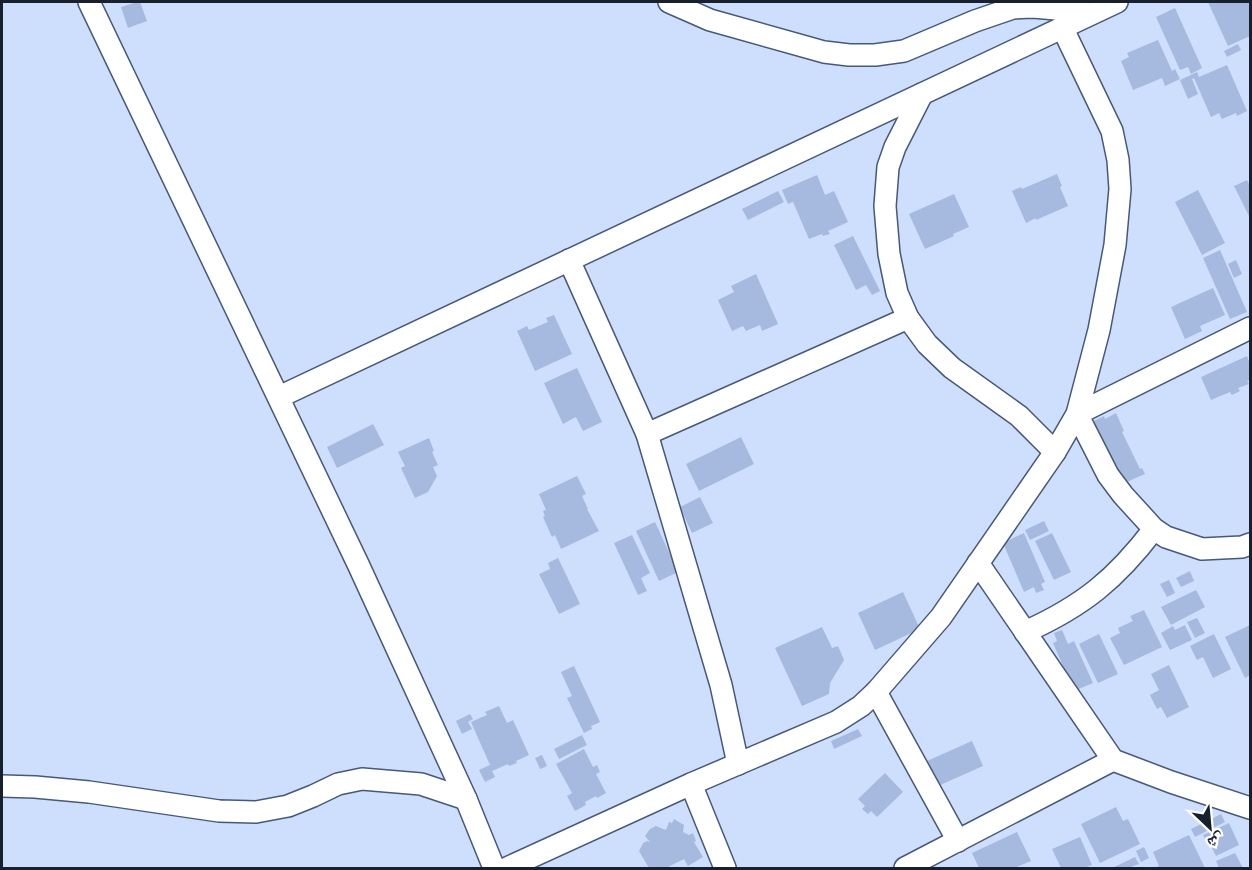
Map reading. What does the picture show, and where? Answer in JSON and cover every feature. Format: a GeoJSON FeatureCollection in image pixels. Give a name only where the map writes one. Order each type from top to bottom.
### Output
{"type":"FeatureCollection","features":[{"type":"Feature","properties":{"kind":"street"},"geometry":{"type":"LineString","coordinates":[[89,2],[279,397],[466,799],[494,868]]}},
{"type":"Feature","properties":{"kind":"street"},"geometry":{"type":"LineString","coordinates":[[669,2],[710,20],[824,52],[849,55],[875,55],[904,51],[975,21],[1013,8],[1033,7],[1090,14]]}},
{"type":"Feature","properties":{"kind":"street"},"geometry":{"type":"LineString","coordinates":[[279,397],[1117,2]]}},
{"type":"Feature","properties":{"kind":"street"},"geometry":{"type":"LineString","coordinates":[[507,868],[691,784],[836,722],[861,706],[941,617],[1055,452],[1077,414],[1099,330],[1115,245],[1120,189],[1118,160],[1112,131],[1062,27]]}},
{"type":"Feature","properties":{"kind":"street"},"geometry":{"type":"LineString","coordinates":[[922,94],[895,147],[888,167],[885,206],[889,254],[897,293],[908,318],[927,344],[952,368],[1019,416],[1055,452]]}},
{"type":"Feature","properties":{"kind":"street"},"geometry":{"type":"LineString","coordinates":[[569,260],[647,434],[721,685],[738,764]]}},
{"type":"Feature","properties":{"kind":"street"},"geometry":{"type":"LineString","coordinates":[[647,434],[908,318]]}},
{"type":"Feature","properties":{"kind":"street"},"geometry":{"type":"LineString","coordinates":[[1077,414],[1251,328]]}},
{"type":"Feature","properties":{"kind":"street"},"geometry":{"type":"LineString","coordinates":[[1077,414],[1108,476],[1154,528],[1166,537],[1202,549],[1242,547],[1251,544]]}},
{"type":"Feature","properties":{"kind":"street"},"geometry":{"type":"LineString","coordinates":[[1025,632],[1075,607],[1097,590],[1125,565],[1154,528]]}},
{"type":"Feature","properties":{"kind":"street"},"geometry":{"type":"LineString","coordinates":[[978,563],[1113,760],[1251,808]]}},
{"type":"Feature","properties":{"kind":"street"},"geometry":{"type":"LineString","coordinates":[[876,692],[958,841]]}},
{"type":"Feature","properties":{"kind":"street"},"geometry":{"type":"LineString","coordinates":[[905,868],[1113,760]]}},
{"type":"Feature","properties":{"kind":"street"},"geometry":{"type":"LineString","coordinates":[[2,786],[89,792],[219,811],[256,812],[288,806],[338,784],[362,779],[421,784],[466,799]]}},
{"type":"Feature","properties":{"kind":"street"},"geometry":{"type":"LineString","coordinates":[[691,784],[725,868]]}},
{"type":"Feature","properties":{"kind":"building"},"geometry":{"type":"Polygon","coordinates":[[[140,2],[147,21],[128,28],[121,7],[140,2]]]}},
{"type":"Feature","properties":{"kind":"building"},"geometry":{"type":"Polygon","coordinates":[[[1208,2],[1250,2],[1250,36],[1228,46],[1208,2]]]}},
{"type":"Feature","properties":{"kind":"building"},"geometry":{"type":"Polygon","coordinates":[[[1175,8],[1202,68],[1191,74],[1188,67],[1180,70],[1156,17],[1175,8]]]}},
{"type":"Feature","properties":{"kind":"building"},"geometry":{"type":"Polygon","coordinates":[[[1158,40],[1172,71],[1175,69],[1180,79],[1165,86],[1162,78],[1133,90],[1121,61],[1129,57],[1127,53],[1158,40]]]}},
{"type":"Feature","properties":{"kind":"building"},"geometry":{"type":"Polygon","coordinates":[[[1238,44],[1241,50],[1227,57],[1224,51],[1238,44]]]}},
{"type":"Feature","properties":{"kind":"building"},"geometry":{"type":"Polygon","coordinates":[[[1227,65],[1247,111],[1222,119],[1219,113],[1211,117],[1194,78],[1192,79],[1198,94],[1188,99],[1180,80],[1197,72],[1199,77],[1227,65]]]}},
{"type":"Feature","properties":{"kind":"building"},"geometry":{"type":"Polygon","coordinates":[[[1057,174],[1068,206],[1026,223],[1012,191],[1057,174]]]}},
{"type":"Feature","properties":{"kind":"building"},"geometry":{"type":"Polygon","coordinates":[[[817,175],[825,195],[834,191],[848,222],[828,231],[830,234],[823,236],[822,234],[809,239],[793,202],[788,204],[782,190],[817,175]]]}},
{"type":"Feature","properties":{"kind":"building"},"geometry":{"type":"Polygon","coordinates":[[[1247,180],[1250,184],[1250,218],[1234,186],[1247,180]]]}},
{"type":"Feature","properties":{"kind":"building"},"geometry":{"type":"Polygon","coordinates":[[[1198,190],[1225,243],[1202,255],[1175,202],[1198,190]]]}},
{"type":"Feature","properties":{"kind":"building"},"geometry":{"type":"Polygon","coordinates":[[[778,191],[784,202],[748,220],[742,209],[778,191]]]}},
{"type":"Feature","properties":{"kind":"building"},"geometry":{"type":"Polygon","coordinates":[[[954,194],[969,227],[925,249],[909,214],[954,194]]]}},
{"type":"Feature","properties":{"kind":"building"},"geometry":{"type":"Polygon","coordinates":[[[853,236],[880,291],[872,295],[866,285],[856,290],[834,245],[853,236]]]}},
{"type":"Feature","properties":{"kind":"building"},"geometry":{"type":"Polygon","coordinates":[[[1220,250],[1247,312],[1230,319],[1203,258],[1220,250]]]}},
{"type":"Feature","properties":{"kind":"building"},"geometry":{"type":"Polygon","coordinates":[[[1236,260],[1242,274],[1234,278],[1228,264],[1236,260]]]}},
{"type":"Feature","properties":{"kind":"building"},"geometry":{"type":"Polygon","coordinates":[[[756,274],[778,324],[762,331],[760,325],[746,331],[743,326],[732,331],[718,300],[734,292],[731,286],[756,274]]]}},
{"type":"Feature","properties":{"kind":"building"},"geometry":{"type":"Polygon","coordinates":[[[1213,288],[1225,315],[1200,326],[1202,331],[1185,339],[1171,307],[1213,288]]]}},
{"type":"Feature","properties":{"kind":"building"},"geometry":{"type":"Polygon","coordinates":[[[554,315],[572,354],[535,371],[517,331],[527,326],[529,330],[548,322],[546,318],[554,315]]]}},
{"type":"Feature","properties":{"kind":"building"},"geometry":{"type":"Polygon","coordinates":[[[1247,356],[1250,364],[1250,380],[1247,381],[1249,384],[1238,388],[1240,391],[1232,395],[1230,392],[1211,400],[1201,377],[1247,356]]]}},
{"type":"Feature","properties":{"kind":"building"},"geometry":{"type":"Polygon","coordinates":[[[577,368],[602,422],[583,431],[576,417],[563,424],[544,383],[577,368]]]}},
{"type":"Feature","properties":{"kind":"building"},"geometry":{"type":"Polygon","coordinates":[[[1116,413],[1124,431],[1122,432],[1140,469],[1142,468],[1145,474],[1120,485],[1090,423],[1116,413]]]}},
{"type":"Feature","properties":{"kind":"building"},"geometry":{"type":"Polygon","coordinates":[[[373,424],[384,445],[337,468],[327,447],[373,424]]]}},
{"type":"Feature","properties":{"kind":"building"},"geometry":{"type":"Polygon","coordinates":[[[741,437],[754,464],[699,491],[686,464],[741,437]]]}},
{"type":"Feature","properties":{"kind":"building"},"geometry":{"type":"Polygon","coordinates":[[[429,438],[438,465],[433,467],[437,476],[428,492],[415,498],[401,468],[405,466],[398,452],[429,438]]]}},
{"type":"Feature","properties":{"kind":"building"},"geometry":{"type":"Polygon","coordinates":[[[577,476],[586,494],[582,496],[587,509],[599,531],[561,549],[555,535],[552,537],[543,517],[545,516],[543,511],[546,510],[539,494],[577,476]]]}},
{"type":"Feature","properties":{"kind":"building"},"geometry":{"type":"Polygon","coordinates":[[[700,497],[713,523],[692,533],[680,507],[700,497]]]}},
{"type":"Feature","properties":{"kind":"building"},"geometry":{"type":"Polygon","coordinates":[[[1044,521],[1049,531],[1030,540],[1025,530],[1044,521]]]}},
{"type":"Feature","properties":{"kind":"building"},"geometry":{"type":"Polygon","coordinates":[[[655,522],[678,572],[659,581],[636,531],[655,522]]]}},
{"type":"Feature","properties":{"kind":"building"},"geometry":{"type":"Polygon","coordinates":[[[1024,533],[1045,582],[1041,584],[1044,590],[1036,593],[1034,587],[1024,592],[1003,543],[1024,533]]]}},
{"type":"Feature","properties":{"kind":"building"},"geometry":{"type":"Polygon","coordinates":[[[1052,533],[1071,572],[1054,580],[1035,541],[1052,533]]]}},
{"type":"Feature","properties":{"kind":"building"},"geometry":{"type":"Polygon","coordinates":[[[632,535],[650,573],[641,578],[647,591],[638,595],[614,543],[632,535]]]}},
{"type":"Feature","properties":{"kind":"building"},"geometry":{"type":"Polygon","coordinates":[[[558,558],[580,604],[559,614],[539,574],[550,569],[548,563],[558,558]]]}},
{"type":"Feature","properties":{"kind":"building"},"geometry":{"type":"Polygon","coordinates":[[[1190,571],[1194,581],[1181,587],[1176,578],[1190,571]]]}},
{"type":"Feature","properties":{"kind":"building"},"geometry":{"type":"Polygon","coordinates":[[[1169,580],[1175,593],[1167,597],[1160,584],[1169,580]]]}},
{"type":"Feature","properties":{"kind":"building"},"geometry":{"type":"Polygon","coordinates":[[[1196,590],[1205,607],[1171,625],[1161,607],[1196,590]]]}},
{"type":"Feature","properties":{"kind":"building"},"geometry":{"type":"Polygon","coordinates":[[[903,592],[920,629],[875,650],[858,613],[903,592]]]}},
{"type":"Feature","properties":{"kind":"building"},"geometry":{"type":"Polygon","coordinates":[[[1144,610],[1162,647],[1124,665],[1110,638],[1120,633],[1118,628],[1133,621],[1130,616],[1144,610]]]}},
{"type":"Feature","properties":{"kind":"building"},"geometry":{"type":"Polygon","coordinates":[[[1197,618],[1205,633],[1195,638],[1187,622],[1197,618]]]}},
{"type":"Feature","properties":{"kind":"building"},"geometry":{"type":"Polygon","coordinates":[[[1185,625],[1192,640],[1170,650],[1161,633],[1173,626],[1175,630],[1185,625]]]}},
{"type":"Feature","properties":{"kind":"building"},"geometry":{"type":"Polygon","coordinates":[[[1250,625],[1250,675],[1245,678],[1225,637],[1250,625]]]}},
{"type":"Feature","properties":{"kind":"building"},"geometry":{"type":"Polygon","coordinates":[[[822,627],[832,648],[838,646],[844,660],[830,683],[829,694],[802,706],[775,648],[822,627]]]}},
{"type":"Feature","properties":{"kind":"building"},"geometry":{"type":"Polygon","coordinates":[[[1062,630],[1068,644],[1074,641],[1093,683],[1074,691],[1053,643],[1057,641],[1054,633],[1062,630]]]}},
{"type":"Feature","properties":{"kind":"building"},"geometry":{"type":"Polygon","coordinates":[[[1099,634],[1118,674],[1098,683],[1079,644],[1099,634]]]}},
{"type":"Feature","properties":{"kind":"building"},"geometry":{"type":"Polygon","coordinates":[[[1214,634],[1231,669],[1213,678],[1203,657],[1197,660],[1190,646],[1214,634]]]}},
{"type":"Feature","properties":{"kind":"building"},"geometry":{"type":"Polygon","coordinates":[[[1169,665],[1189,707],[1167,718],[1161,707],[1157,709],[1150,695],[1159,690],[1151,674],[1169,665]]]}},
{"type":"Feature","properties":{"kind":"building"},"geometry":{"type":"Polygon","coordinates":[[[574,666],[600,722],[591,726],[592,729],[584,733],[567,698],[572,696],[561,672],[574,666]]]}},
{"type":"Feature","properties":{"kind":"building"},"geometry":{"type":"Polygon","coordinates":[[[499,706],[507,723],[513,720],[529,755],[516,761],[517,763],[492,771],[495,777],[485,782],[479,770],[490,765],[471,722],[487,715],[485,712],[499,706]]]}},
{"type":"Feature","properties":{"kind":"building"},"geometry":{"type":"Polygon","coordinates":[[[470,714],[473,719],[468,722],[472,729],[462,734],[456,721],[470,714]]]}},
{"type":"Feature","properties":{"kind":"building"},"geometry":{"type":"Polygon","coordinates":[[[858,729],[862,736],[834,749],[831,741],[858,729]]]}},
{"type":"Feature","properties":{"kind":"building"},"geometry":{"type":"Polygon","coordinates":[[[582,735],[587,745],[559,759],[554,749],[582,735]]]}},
{"type":"Feature","properties":{"kind":"building"},"geometry":{"type":"Polygon","coordinates":[[[972,741],[983,766],[938,786],[927,761],[972,741]]]}},
{"type":"Feature","properties":{"kind":"building"},"geometry":{"type":"Polygon","coordinates":[[[584,749],[593,767],[597,765],[600,772],[596,774],[606,793],[585,802],[586,805],[575,811],[567,796],[572,793],[556,764],[584,749]]]}},
{"type":"Feature","properties":{"kind":"building"},"geometry":{"type":"Polygon","coordinates":[[[542,755],[547,766],[540,769],[535,758],[542,755]]]}},
{"type":"Feature","properties":{"kind":"building"},"geometry":{"type":"Polygon","coordinates":[[[885,773],[903,792],[877,817],[871,811],[868,814],[862,809],[865,806],[858,799],[885,773]]]}},
{"type":"Feature","properties":{"kind":"building"},"geometry":{"type":"Polygon","coordinates":[[[1116,807],[1123,821],[1128,819],[1140,844],[1100,863],[1081,824],[1116,807]]]}},
{"type":"Feature","properties":{"kind":"building"},"geometry":{"type":"Polygon","coordinates":[[[1221,814],[1225,822],[1195,837],[1191,829],[1221,814]]]}},
{"type":"Feature","properties":{"kind":"building"},"geometry":{"type":"Polygon","coordinates":[[[674,819],[684,825],[683,832],[689,835],[693,833],[696,841],[694,842],[703,857],[688,866],[684,859],[666,868],[649,868],[639,851],[643,843],[650,842],[645,836],[650,829],[656,826],[666,830],[669,822],[672,823],[674,819]]]}},
{"type":"Feature","properties":{"kind":"building"},"geometry":{"type":"Polygon","coordinates":[[[1229,823],[1239,845],[1216,856],[1203,835],[1229,823]]]}},
{"type":"Feature","properties":{"kind":"building"},"geometry":{"type":"Polygon","coordinates":[[[1017,832],[1031,861],[1014,868],[979,868],[972,853],[1017,832]]]}},
{"type":"Feature","properties":{"kind":"building"},"geometry":{"type":"Polygon","coordinates":[[[1189,835],[1205,868],[1154,868],[1159,866],[1153,852],[1189,835]]]}},
{"type":"Feature","properties":{"kind":"building"},"geometry":{"type":"Polygon","coordinates":[[[1080,837],[1092,865],[1084,868],[1061,868],[1052,849],[1080,837]]]}},
{"type":"Feature","properties":{"kind":"building"},"geometry":{"type":"Polygon","coordinates":[[[1144,847],[1149,858],[1141,862],[1136,851],[1144,847]]]}},
{"type":"Feature","properties":{"kind":"building"},"geometry":{"type":"Polygon","coordinates":[[[1235,853],[1243,868],[1219,868],[1216,861],[1235,853]]]}},
{"type":"Feature","properties":{"kind":"building"},"geometry":{"type":"Polygon","coordinates":[[[1135,857],[1139,864],[1128,868],[1112,868],[1135,857]]]}}]}
